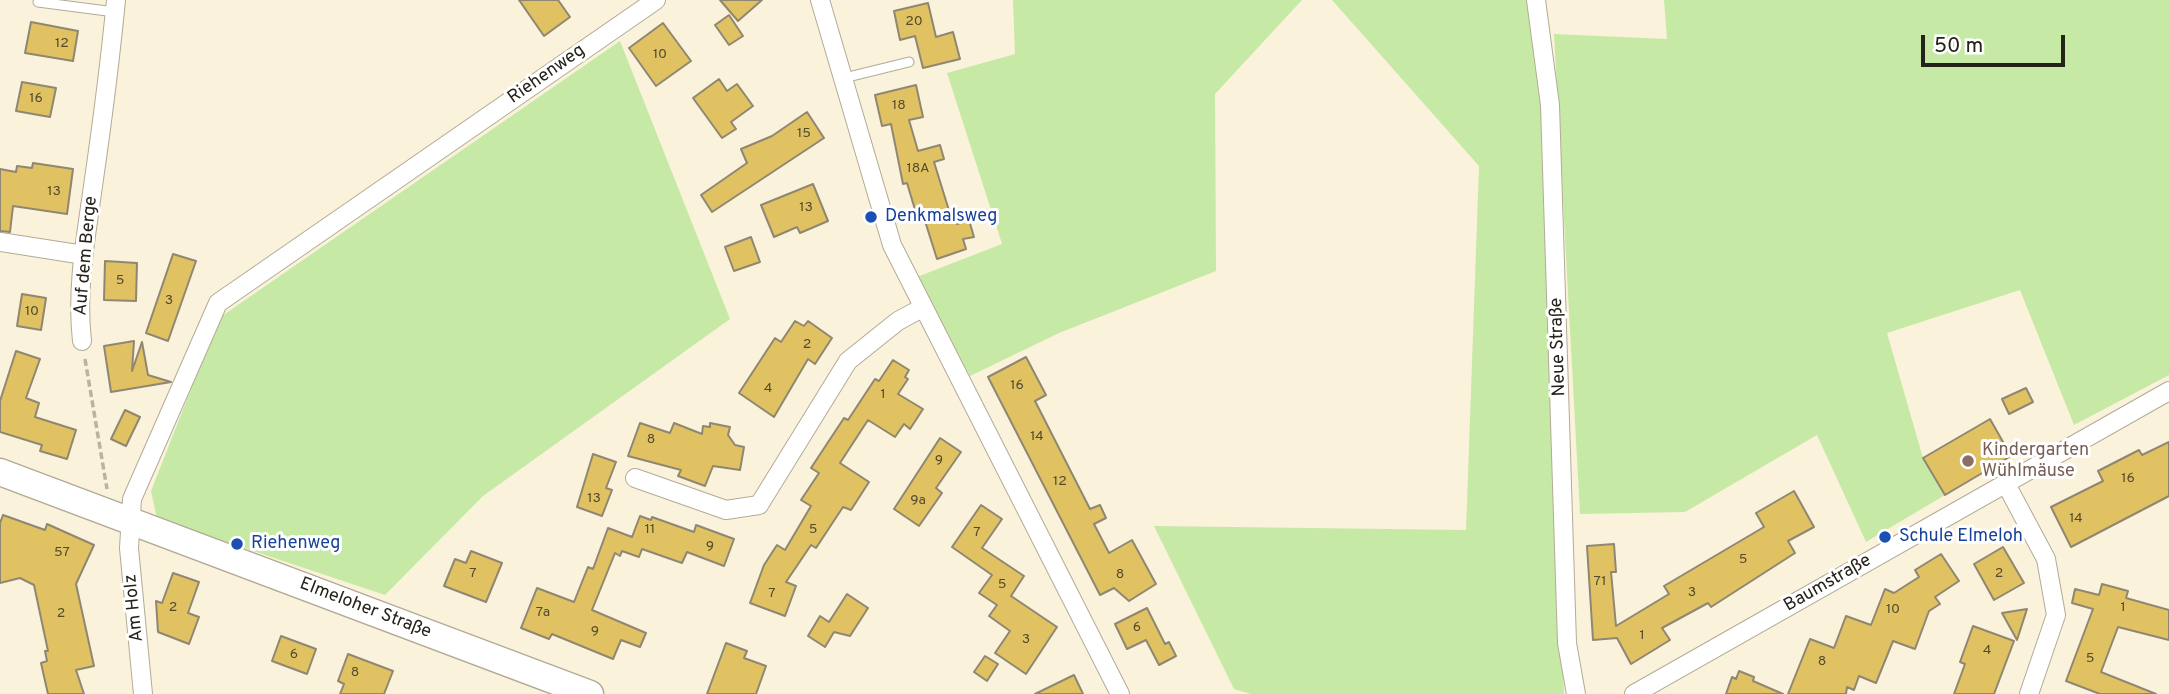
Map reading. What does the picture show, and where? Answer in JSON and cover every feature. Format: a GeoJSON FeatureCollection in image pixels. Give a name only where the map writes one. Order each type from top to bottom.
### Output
{"type":"FeatureCollection","features":[{"type":"Feature","properties":{"kind":"street","name":"Riehenweg"},"geometry":{"type":"LineString","coordinates":[[119,517],[132,499],[218,303],[656,0]]}},
{"type":"Feature","properties":{"kind":"street"},"geometry":{"type":"LineString","coordinates":[[820,0],[882,215],[922,308],[1120,694]]}},
{"type":"Feature","properties":{"kind":"street","name":"Neue Straße"},"geometry":{"type":"LineString","coordinates":[[1536,0],[1550,105],[1567,643],[1576,694]]}},
{"type":"Feature","properties":{"kind":"street","name":"Auf dem Berge"},"geometry":{"type":"LineString","coordinates":[[82,341],[79,313],[83,255],[111,60],[115,6]]}},
{"type":"Feature","properties":{"kind":"street"},"geometry":{"type":"LineString","coordinates":[[0,242],[83,255]]}},
{"type":"Feature","properties":{"kind":"street"},"geometry":{"type":"LineString","coordinates":[[635,478],[726,510],[759,506],[848,361],[898,321],[922,308]]}},
{"type":"Feature","properties":{"kind":"street","name":"Baumstraße"},"geometry":{"type":"LineString","coordinates":[[1634,694],[2169,391]]}},
{"type":"Feature","properties":{"kind":"street","name":"Elmeloher Straße"},"geometry":{"type":"LineString","coordinates":[[0,472],[590,694]]}},
{"type":"Feature","properties":{"kind":"street"},"geometry":{"type":"LineString","coordinates":[[2006,484],[2046,559],[2056,615],[2029,694]]}},
{"type":"Feature","properties":{"kind":"street","name":"Am Holz"},"geometry":{"type":"LineString","coordinates":[[119,517],[129,548],[143,694]]}},
{"type":"Feature","properties":{"kind":"lane"},"geometry":{"type":"LineString","coordinates":[[38,2],[115,6]]}},
{"type":"Feature","properties":{"kind":"lane"},"geometry":{"type":"LineString","coordinates":[[844,78],[909,62]]}},
{"type":"Feature","properties":{"kind":"path","name":"Auf dem Berge"},"geometry":{"type":"LineString","coordinates":[[82,341],[106,484],[119,517]]}},
{"type":"Feature","properties":{"kind":"green space"},"geometry":{"type":"Polygon","coordinates":[[[1013,0],[1302,0],[1215,94],[1216,271],[1059,333],[970,376],[917,277],[1002,244],[947,73],[1015,54],[1013,0]]]}},
{"type":"Feature","properties":{"kind":"green space"},"geometry":{"type":"Polygon","coordinates":[[[1332,0],[1526,0],[1543,100],[1564,694],[1251,694],[1234,689],[1154,526],[1466,530],[1479,166],[1332,0]]]}},
{"type":"Feature","properties":{"kind":"green space"},"geometry":{"type":"Polygon","coordinates":[[[1664,0],[2169,0],[2169,375],[2074,425],[2020,290],[1887,333],[1923,458],[1945,495],[1866,542],[1817,435],[1685,512],[1580,514],[1554,34],[1667,39],[1664,0]]]}},
{"type":"Feature","properties":{"kind":"green space"},"geometry":{"type":"Polygon","coordinates":[[[620,41],[730,319],[483,496],[385,595],[157,519],[151,491],[219,318],[620,41]]]}},
{"type":"Feature","properties":{"kind":"building"},"geometry":{"type":"Polygon","coordinates":[[[519,0],[558,0],[570,17],[544,36],[519,0]]]}},
{"type":"Feature","properties":{"kind":"building"},"geometry":{"type":"Polygon","coordinates":[[[720,0],[762,0],[738,21],[720,0]]]}},
{"type":"Feature","properties":{"kind":"building"},"geometry":{"type":"Polygon","coordinates":[[[928,3],[936,37],[953,32],[960,59],[923,68],[915,36],[900,40],[894,11],[928,3]]]}},
{"type":"Feature","properties":{"kind":"building"},"geometry":{"type":"Polygon","coordinates":[[[729,15],[743,36],[729,45],[715,25],[729,15]]]}},
{"type":"Feature","properties":{"kind":"building"},"geometry":{"type":"Polygon","coordinates":[[[31,22],[78,31],[73,61],[25,53],[31,22]]]}},
{"type":"Feature","properties":{"kind":"building"},"geometry":{"type":"Polygon","coordinates":[[[663,23],[691,61],[656,86],[629,48],[663,23]]]}},
{"type":"Feature","properties":{"kind":"building"},"geometry":{"type":"Polygon","coordinates":[[[719,79],[727,91],[737,84],[753,106],[731,122],[736,129],[722,138],[693,98],[719,79]]]}},
{"type":"Feature","properties":{"kind":"building"},"geometry":{"type":"Polygon","coordinates":[[[22,82],[56,88],[50,117],[16,111],[22,82]]]}},
{"type":"Feature","properties":{"kind":"building"},"geometry":{"type":"Polygon","coordinates":[[[916,85],[923,117],[909,120],[918,151],[940,145],[944,159],[934,162],[951,217],[955,216],[957,224],[969,220],[974,237],[963,239],[966,249],[937,259],[925,221],[919,223],[907,183],[903,184],[891,124],[882,126],[875,95],[916,85]]]}},
{"type":"Feature","properties":{"kind":"building"},"geometry":{"type":"Polygon","coordinates":[[[807,112],[824,138],[712,212],[701,195],[747,163],[741,149],[772,136],[807,112]]]}},
{"type":"Feature","properties":{"kind":"building"},"geometry":{"type":"Polygon","coordinates":[[[33,163],[73,169],[67,214],[13,206],[10,232],[0,231],[0,169],[16,172],[17,166],[32,168],[33,163]]]}},
{"type":"Feature","properties":{"kind":"building"},"geometry":{"type":"Polygon","coordinates":[[[813,184],[828,221],[800,233],[797,227],[774,237],[761,205],[813,184]]]}},
{"type":"Feature","properties":{"kind":"building"},"geometry":{"type":"Polygon","coordinates":[[[751,237],[760,262],[734,271],[725,247],[751,237]]]}},
{"type":"Feature","properties":{"kind":"building"},"geometry":{"type":"Polygon","coordinates":[[[173,254],[196,261],[168,341],[146,333],[173,254]]]}},
{"type":"Feature","properties":{"kind":"building"},"geometry":{"type":"Polygon","coordinates":[[[105,261],[137,263],[136,301],[104,300],[105,261]]]}},
{"type":"Feature","properties":{"kind":"building"},"geometry":{"type":"Polygon","coordinates":[[[22,294],[46,298],[41,330],[17,326],[22,294]]]}},
{"type":"Feature","properties":{"kind":"building"},"geometry":{"type":"Polygon","coordinates":[[[795,321],[804,326],[808,321],[832,338],[815,364],[808,359],[774,417],[739,393],[775,338],[781,342],[795,321]]]}},
{"type":"Feature","properties":{"kind":"building"},"geometry":{"type":"Polygon","coordinates":[[[134,341],[132,371],[142,342],[148,375],[171,382],[111,392],[104,346],[134,341]]]}},
{"type":"Feature","properties":{"kind":"building"},"geometry":{"type":"Polygon","coordinates":[[[16,351],[40,359],[26,398],[39,403],[35,417],[76,430],[67,459],[40,451],[42,445],[0,432],[0,401],[16,351]]]}},
{"type":"Feature","properties":{"kind":"building"},"geometry":{"type":"Polygon","coordinates":[[[1026,357],[1046,395],[1035,401],[1090,509],[1100,505],[1106,518],[1094,524],[1109,553],[1132,540],[1156,584],[1129,601],[1114,588],[1100,595],[988,377],[1026,357]]]}},
{"type":"Feature","properties":{"kind":"building"},"geometry":{"type":"Polygon","coordinates":[[[893,360],[909,370],[905,377],[908,379],[898,394],[923,409],[910,429],[904,424],[895,437],[868,420],[840,463],[869,482],[851,510],[843,507],[816,548],[811,545],[786,582],[796,586],[785,616],[750,603],[764,565],[777,545],[785,550],[811,506],[801,500],[819,473],[811,468],[844,418],[848,420],[875,379],[879,381],[893,360]]]}},
{"type":"Feature","properties":{"kind":"building"},"geometry":{"type":"Polygon","coordinates":[[[2026,388],[2033,402],[2009,414],[2002,399],[2026,388]]]}},
{"type":"Feature","properties":{"kind":"building"},"geometry":{"type":"Polygon","coordinates":[[[125,410],[140,417],[126,446],[111,439],[125,410]]]}},
{"type":"Feature","properties":{"kind":"building"},"geometry":{"type":"Polygon","coordinates":[[[1990,419],[2011,456],[1945,495],[1923,458],[1990,419]]]}},
{"type":"Feature","properties":{"kind":"building"},"geometry":{"type":"Polygon","coordinates":[[[640,423],[670,433],[674,423],[702,434],[703,426],[710,427],[710,423],[730,427],[728,435],[735,445],[744,447],[740,470],[713,466],[705,486],[678,476],[681,470],[628,456],[640,423]]]}},
{"type":"Feature","properties":{"kind":"building"},"geometry":{"type":"Polygon","coordinates":[[[940,438],[961,452],[936,488],[942,493],[919,526],[894,509],[940,438]]]}},
{"type":"Feature","properties":{"kind":"building"},"geometry":{"type":"Polygon","coordinates":[[[2169,442],[2169,496],[2071,547],[2051,507],[2103,481],[2098,471],[2139,450],[2142,455],[2169,442]]]}},
{"type":"Feature","properties":{"kind":"building"},"geometry":{"type":"Polygon","coordinates":[[[593,454],[616,462],[606,488],[612,490],[602,516],[577,507],[593,454]]]}},
{"type":"Feature","properties":{"kind":"building"},"geometry":{"type":"Polygon","coordinates":[[[1794,491],[1814,527],[1788,541],[1795,553],[1711,607],[1708,603],[1662,628],[1670,640],[1631,664],[1617,638],[1593,640],[1587,546],[1614,544],[1616,572],[1611,572],[1616,626],[1669,594],[1664,586],[1764,527],[1756,513],[1794,491]]]}},
{"type":"Feature","properties":{"kind":"building"},"geometry":{"type":"Polygon","coordinates":[[[981,505],[1002,519],[982,548],[1024,576],[1011,596],[1057,627],[1026,674],[995,653],[1010,631],[989,616],[997,605],[979,593],[992,575],[952,547],[981,505]]]}},
{"type":"Feature","properties":{"kind":"building"},"geometry":{"type":"Polygon","coordinates":[[[3,515],[45,530],[47,524],[94,545],[76,584],[94,666],[76,670],[84,694],[48,694],[41,663],[47,661],[45,651],[48,651],[34,585],[20,578],[0,583],[0,523],[3,515]]]}},
{"type":"Feature","properties":{"kind":"building"},"geometry":{"type":"Polygon","coordinates":[[[640,516],[651,520],[652,517],[694,532],[696,525],[734,539],[724,566],[687,552],[682,563],[642,549],[639,557],[622,551],[620,556],[615,553],[592,610],[646,633],[640,647],[621,640],[613,659],[552,634],[549,639],[521,628],[537,588],[574,602],[588,567],[593,569],[608,528],[632,537],[640,516]]]}},
{"type":"Feature","properties":{"kind":"building"},"geometry":{"type":"Polygon","coordinates":[[[2003,547],[2024,583],[1994,600],[1974,564],[2003,547]]]}},
{"type":"Feature","properties":{"kind":"building"},"geometry":{"type":"Polygon","coordinates":[[[471,551],[502,563],[486,602],[444,586],[455,559],[466,563],[471,551]]]}},
{"type":"Feature","properties":{"kind":"building"},"geometry":{"type":"Polygon","coordinates":[[[1941,554],[1959,581],[1935,597],[1940,604],[1929,611],[1915,649],[1893,641],[1876,683],[1859,676],[1854,690],[1847,687],[1846,694],[1788,694],[1810,639],[1834,648],[1846,616],[1871,625],[1885,589],[1894,593],[1919,577],[1915,570],[1941,554]]]}},
{"type":"Feature","properties":{"kind":"building"},"geometry":{"type":"Polygon","coordinates":[[[173,573],[199,582],[188,613],[199,617],[189,644],[158,632],[156,601],[162,603],[173,573]]]}},
{"type":"Feature","properties":{"kind":"building"},"geometry":{"type":"Polygon","coordinates":[[[2102,584],[2128,591],[2126,598],[2169,610],[2169,640],[2118,627],[2101,672],[2156,694],[2100,694],[2066,681],[2093,609],[2072,603],[2075,589],[2099,595],[2102,584]]]}},
{"type":"Feature","properties":{"kind":"building"},"geometry":{"type":"Polygon","coordinates":[[[847,594],[868,608],[850,636],[834,632],[825,647],[808,636],[820,616],[829,622],[847,594]]]}},
{"type":"Feature","properties":{"kind":"building"},"geometry":{"type":"Polygon","coordinates":[[[1147,608],[1165,644],[1169,642],[1176,656],[1159,665],[1146,640],[1127,649],[1115,624],[1147,608]]]}},
{"type":"Feature","properties":{"kind":"building"},"geometry":{"type":"Polygon","coordinates":[[[2027,609],[2017,640],[2002,613],[2027,609]]]}},
{"type":"Feature","properties":{"kind":"building"},"geometry":{"type":"Polygon","coordinates":[[[1973,626],[2014,641],[1994,694],[1954,694],[1965,664],[1960,662],[1973,626]]]}},
{"type":"Feature","properties":{"kind":"building"},"geometry":{"type":"Polygon","coordinates":[[[281,636],[316,649],[307,674],[272,661],[281,636]]]}},
{"type":"Feature","properties":{"kind":"building"},"geometry":{"type":"Polygon","coordinates":[[[726,643],[747,651],[744,658],[766,666],[756,694],[707,694],[726,643]]]}},
{"type":"Feature","properties":{"kind":"building"},"geometry":{"type":"Polygon","coordinates":[[[348,654],[393,671],[384,694],[340,694],[344,684],[338,681],[348,654]]]}},
{"type":"Feature","properties":{"kind":"building"},"geometry":{"type":"Polygon","coordinates":[[[985,656],[998,664],[987,681],[974,672],[985,656]]]}},
{"type":"Feature","properties":{"kind":"building"},"geometry":{"type":"Polygon","coordinates":[[[1739,671],[1754,677],[1753,681],[1783,694],[1726,694],[1732,677],[1736,679],[1739,671]]]}},
{"type":"Feature","properties":{"kind":"building"},"geometry":{"type":"Polygon","coordinates":[[[1074,675],[1083,694],[1035,694],[1074,675]]]}},
{"type":"Feature","properties":{"kind":"place","name":"Denkmalsweg"},"geometry":{"type":"Point","coordinates":[871,217]}},
{"type":"Feature","properties":{"kind":"place","name":"Kindergarten Wühlmäuse"},"geometry":{"type":"Point","coordinates":[1968,461]}},
{"type":"Feature","properties":{"kind":"place","name":"Schule Elmeloh"},"geometry":{"type":"Point","coordinates":[1885,537]}},
{"type":"Feature","properties":{"kind":"place","name":"Riehenweg"},"geometry":{"type":"Point","coordinates":[237,544]}}]}
